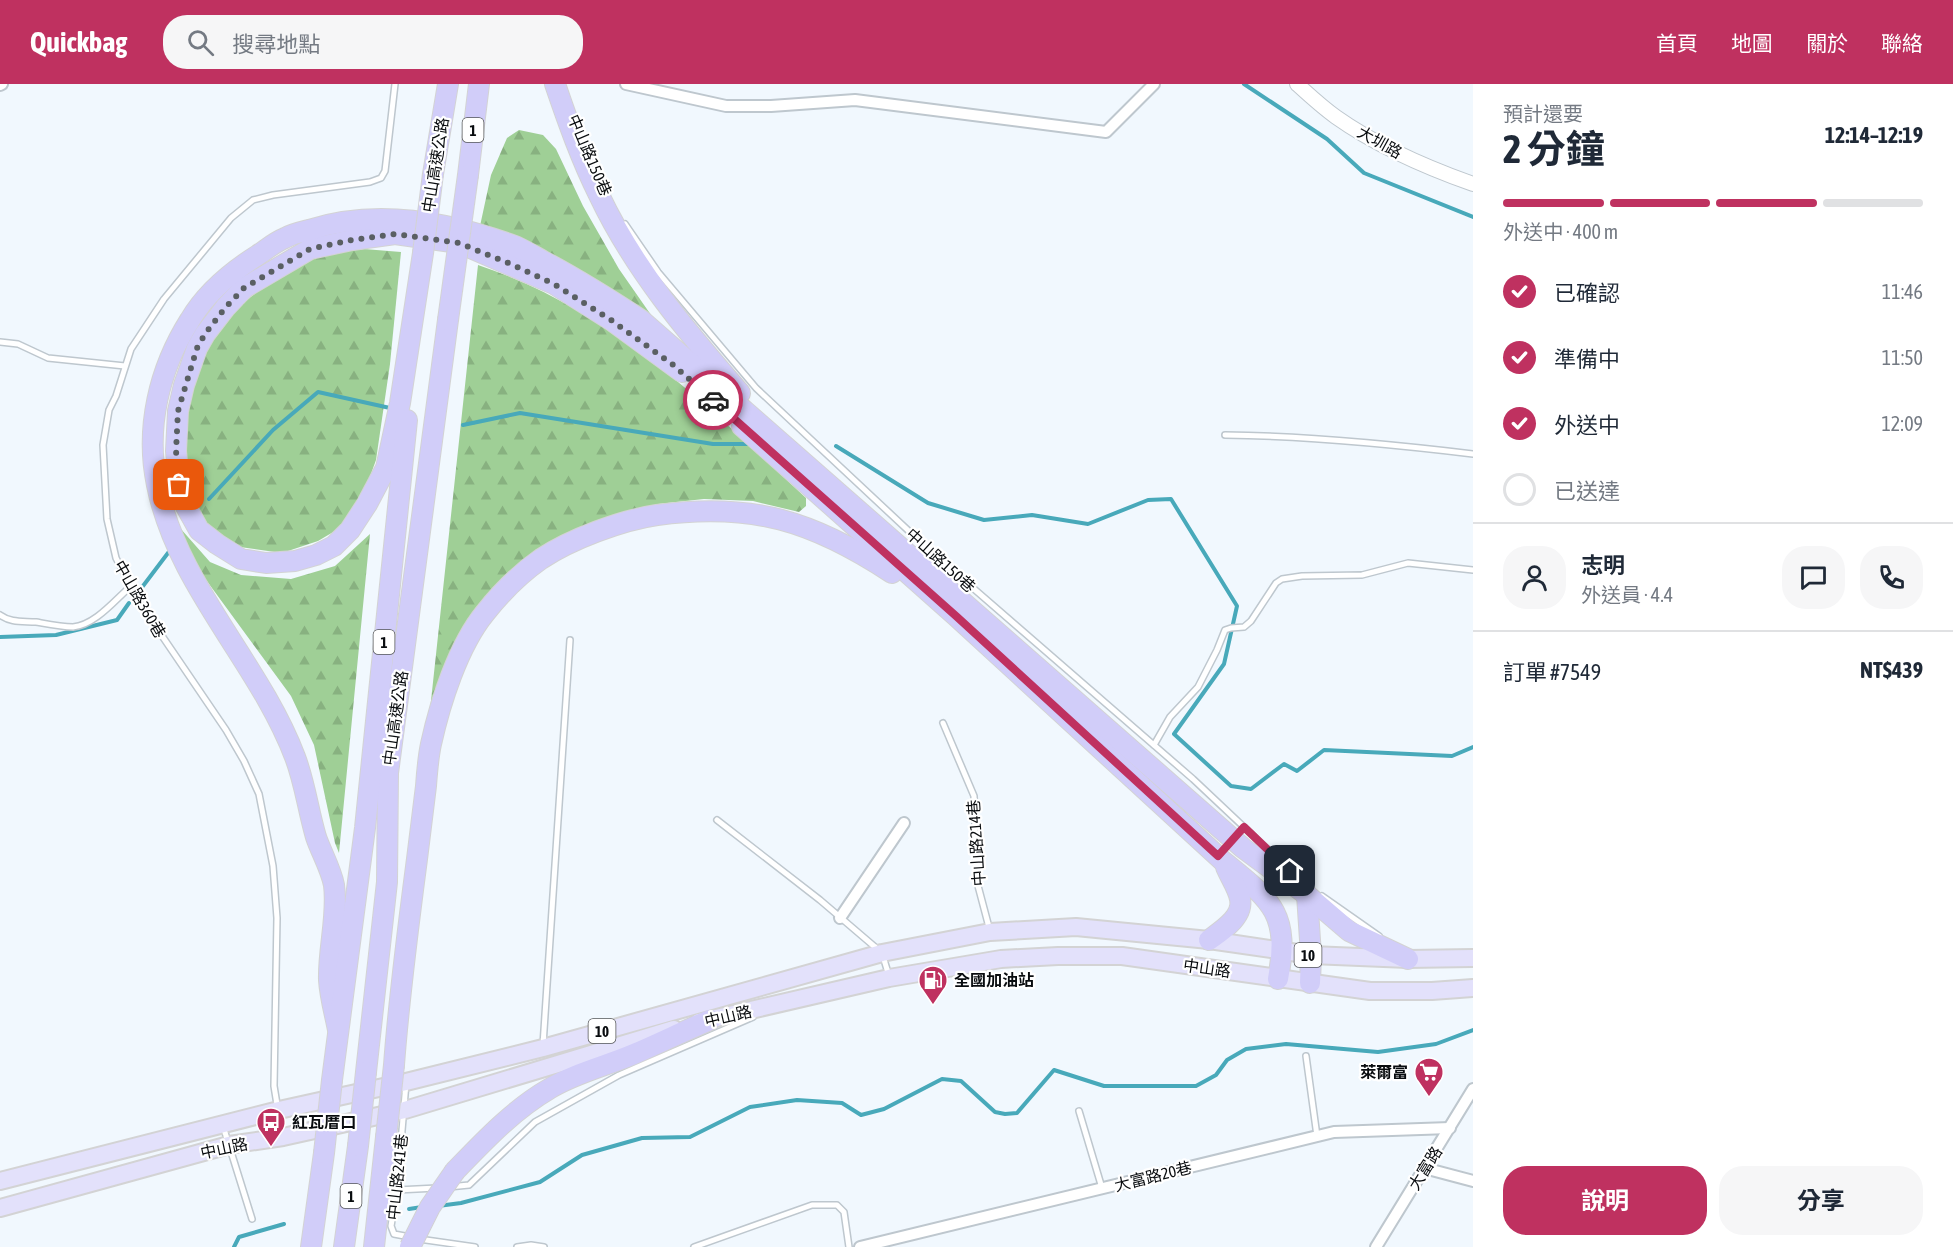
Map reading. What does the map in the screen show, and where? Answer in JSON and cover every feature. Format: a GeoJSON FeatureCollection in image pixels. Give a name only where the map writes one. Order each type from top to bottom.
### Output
{"type":"FeatureCollection","features":[{"type":"Feature","properties":{"kind":"highway","name":"中山高速公路"},"geometry":{"type":"LineString","coordinates":[[311,1247],[366,816],[423,253],[448,84]]}},
{"type":"Feature","properties":{"kind":"highway","name":"中山高速公路"},"geometry":{"type":"LineString","coordinates":[[344,1247],[358,1146],[387,882],[388,773],[468,175],[478,84]]}},
{"type":"Feature","properties":{"kind":"highway"},"geometry":{"type":"LineString","coordinates":[[555,84],[578,150],[599,197],[625,243],[685,328],[762,420],[771,434]]}},
{"type":"Feature","properties":{"kind":"highway"},"geometry":{"type":"LineString","coordinates":[[338,1030],[329,980],[333,942],[334,884],[316,834],[296,758],[261,687],[207,602],[169,526],[157,485],[153,432],[158,396],[176,343],[199,306],[222,282],[246,262],[285,237],[356,219],[393,218],[445,226],[516,247],[577,279],[641,320],[771,434],[1239,833],[1307,888],[1350,931],[1408,959]]}},
{"type":"Feature","properties":{"kind":"highway"},"geometry":{"type":"LineString","coordinates":[[423,253],[400,403],[386,468],[368,504],[350,530],[334,546],[316,555],[295,561],[266,563],[241,559],[200,530],[184,502],[179,485],[176,451],[178,411],[197,348],[225,308],[244,288],[310,249],[395,234],[459,243],[554,284],[611,320],[672,364],[956,616],[1221,859],[1256,888],[1278,916],[1283,952],[1278,979]]}},
{"type":"Feature","properties":{"kind":"highway"},"geometry":{"type":"LineString","coordinates":[[374,1247],[399,1005],[430,747],[442,701],[462,651],[484,614],[515,582],[542,559],[579,540],[638,518],[706,510],[739,511],[782,519],[823,534],[868,557],[956,616]]}},
{"type":"Feature","properties":{"kind":"highway"},"geometry":{"type":"LineString","coordinates":[[1209,940],[1228,926],[1239,910],[1240,899],[1221,859]]}},
{"type":"Feature","properties":{"kind":"highway"},"geometry":{"type":"LineString","coordinates":[[1307,888],[1311,955],[1310,983]]}},
{"type":"Feature","properties":{"kind":"highway"},"geometry":{"type":"LineString","coordinates":[[410,1247],[430,1208],[455,1170],[510,1117],[550,1088],[710,1020]]}},
{"type":"Feature","properties":{"kind":"main road","name":"中山路"},"geometry":{"type":"LineString","coordinates":[[0,1181],[279,1110],[543,1048],[882,953],[990,932],[1076,927],[1209,940],[1311,955],[1408,959],[1473,958]]}},
{"type":"Feature","properties":{"kind":"main road","name":"中山路"},"geometry":{"type":"LineString","coordinates":[[0,1208],[229,1145],[283,1137],[405,1110],[620,1044],[710,1020],[890,978],[1001,959],[1122,956],[1370,991],[1432,991],[1473,988]]}},
{"type":"Feature","properties":{"kind":"street"},"geometry":{"type":"LineString","coordinates":[[626,84],[726,106],[771,106],[855,100],[1106,132],[1154,84]]}},
{"type":"Feature","properties":{"kind":"street","name":"大圳路"},"geometry":{"type":"LineString","coordinates":[[1297,84],[1334,116],[1366,136],[1402,156],[1473,183]]}},
{"type":"Feature","properties":{"kind":"street"},"geometry":{"type":"LineString","coordinates":[[840,918],[904,823]]}},
{"type":"Feature","properties":{"kind":"street","name":"大富路"},"geometry":{"type":"LineString","coordinates":[[1376,1247],[1473,1090]]}},
{"type":"Feature","properties":{"kind":"street","name":"大富路20巷"},"geometry":{"type":"LineString","coordinates":[[860,1247],[1334,1132],[1450,1128]]}},
{"type":"Feature","properties":{"kind":"street"},"geometry":{"type":"LineString","coordinates":[[1424,1168],[1473,1181]]}},
{"type":"Feature","properties":{"kind":"lane","name":"中山路360巷"},"geometry":{"type":"LineString","coordinates":[[283,1137],[274,1086],[277,918],[273,866],[259,794],[226,730],[130,587],[116,558],[106,519],[103,445],[109,410],[116,396],[131,349],[164,299],[231,218],[253,200],[273,195],[370,183],[381,178],[385,171],[395,84]]}},
{"type":"Feature","properties":{"kind":"lane","name":"中山路150巷"},"geometry":{"type":"LineString","coordinates":[[570,107],[574,117]]}},
{"type":"Feature","properties":{"kind":"lane","name":"中山路150巷"},"geometry":{"type":"LineString","coordinates":[[594,167],[606,198],[613,207]]}},
{"type":"Feature","properties":{"kind":"lane","name":"中山路150巷"},"geometry":{"type":"LineString","coordinates":[[619,216],[658,272],[756,388],[928,549],[1154,746],[1239,833]]}},
{"type":"Feature","properties":{"kind":"lane"},"geometry":{"type":"LineString","coordinates":[[0,342],[18,344],[48,358],[124,366]]}},
{"type":"Feature","properties":{"kind":"lane"},"geometry":{"type":"LineString","coordinates":[[1225,435],[1296,436],[1473,454]]}},
{"type":"Feature","properties":{"kind":"lane"},"geometry":{"type":"LineString","coordinates":[[1154,746],[1170,717],[1198,687],[1225,630],[1244,627],[1251,621],[1276,583],[1282,579],[1302,576],[1362,575],[1408,563],[1473,570]]}},
{"type":"Feature","properties":{"kind":"lane"},"geometry":{"type":"LineString","coordinates":[[0,615],[9,621],[71,627],[96,616],[130,587]]}},
{"type":"Feature","properties":{"kind":"lane"},"geometry":{"type":"LineString","coordinates":[[543,1048],[570,640]]}},
{"type":"Feature","properties":{"kind":"lane","name":"中山路214巷"},"geometry":{"type":"LineString","coordinates":[[943,723],[974,796],[976,882],[990,932]]}},
{"type":"Feature","properties":{"kind":"lane"},"geometry":{"type":"LineString","coordinates":[[717,820],[820,900],[882,953],[890,978]]}},
{"type":"Feature","properties":{"kind":"lane"},"geometry":{"type":"LineString","coordinates":[[1221,859],[1239,833]]}},
{"type":"Feature","properties":{"kind":"lane"},"geometry":{"type":"LineString","coordinates":[[397,1190],[469,1185],[535,1122],[620,1075],[786,1002]]}},
{"type":"Feature","properties":{"kind":"lane"},"geometry":{"type":"LineString","coordinates":[[1306,1056],[1317,1136]]}},
{"type":"Feature","properties":{"kind":"lane","name":"中山路241巷"},"geometry":{"type":"LineString","coordinates":[[406,1082],[397,1190],[391,1226],[394,1234],[429,1244],[475,1247]]}},
{"type":"Feature","properties":{"kind":"lane"},"geometry":{"type":"LineString","coordinates":[[1079,1111],[1102,1188]]}},
{"type":"Feature","properties":{"kind":"lane"},"geometry":{"type":"LineString","coordinates":[[223,1126],[252,1219]]}},
{"type":"Feature","properties":{"kind":"lane"},"geometry":{"type":"LineString","coordinates":[[694,1247],[812,1205],[837,1205],[844,1212],[849,1247]]}},
{"type":"Feature","properties":{"kind":"lane"},"geometry":{"type":"LineString","coordinates":[[517,1247],[531,1245],[544,1247]]}},
{"type":"Feature","properties":{"kind":"green space"},"geometry":{"type":"Polygon","coordinates":[[[519,130],[543,135],[556,149],[583,206],[619,269],[658,325],[480,226],[491,175],[507,138],[519,130]]]}},
{"type":"Feature","properties":{"kind":"green space"},"geometry":{"type":"Polygon","coordinates":[[[364,249],[401,252],[390,364],[376,460],[359,507],[340,528],[318,541],[282,553],[240,547],[209,526],[189,497],[184,461],[185,419],[191,386],[206,346],[231,314],[260,289],[293,267],[325,254],[364,249]]]}},
{"type":"Feature","properties":{"kind":"green space"},"geometry":{"type":"Polygon","coordinates":[[[478,265],[526,284],[571,306],[654,363],[731,428],[806,498],[806,506],[799,512],[753,501],[704,499],[658,504],[619,514],[530,558],[430,710],[478,265]]]}},
{"type":"Feature","properties":{"kind":"green space"},"geometry":{"type":"Polygon","coordinates":[[[173,520],[210,562],[241,575],[291,579],[335,566],[370,534],[339,853],[314,745],[291,696],[190,558],[173,520]]]}},
{"type":"Feature","properties":{"kind":"waterway"},"geometry":{"type":"LineString","coordinates":[[1244,84],[1327,139],[1364,173],[1473,217]]}},
{"type":"Feature","properties":{"kind":"waterway"},"geometry":{"type":"LineString","coordinates":[[209,499],[273,430],[318,392],[390,408]]}},
{"type":"Feature","properties":{"kind":"waterway"},"geometry":{"type":"LineString","coordinates":[[463,425],[520,413],[713,444],[750,444]]}},
{"type":"Feature","properties":{"kind":"waterway"},"geometry":{"type":"LineString","coordinates":[[836,446],[928,503],[984,520],[1032,515],[1088,524],[1148,500],[1171,499],[1237,606],[1224,664],[1174,734],[1231,786],[1251,789],[1284,764],[1297,771],[1324,750],[1452,756],[1473,747]]}},
{"type":"Feature","properties":{"kind":"waterway"},"geometry":{"type":"LineString","coordinates":[[143,586],[171,549]]}},
{"type":"Feature","properties":{"kind":"waterway"},"geometry":{"type":"LineString","coordinates":[[0,637],[56,635],[117,620],[129,603]]}},
{"type":"Feature","properties":{"kind":"waterway"},"geometry":{"type":"LineString","coordinates":[[438,1206],[461,1203],[540,1182],[582,1155],[642,1138],[690,1137],[750,1107],[797,1100],[842,1103],[861,1115],[884,1109],[942,1079],[961,1081],[995,1112],[1017,1113],[1054,1070],[1104,1086],[1196,1086],[1216,1075],[1227,1060],[1246,1049],[1286,1044],[1378,1052],[1436,1044],[1473,1030]]}},
{"type":"Feature","properties":{"kind":"waterway"},"geometry":{"type":"LineString","coordinates":[[409,1209],[422,1207]]}},
{"type":"Feature","properties":{"kind":"waterway"},"geometry":{"type":"LineString","coordinates":[[234,1247],[239,1237],[284,1224]]}},
{"type":"Feature","properties":{"kind":"way so far"},"geometry":{"type":"LineString","coordinates":[[179,485],[176,451],[178,411],[197,348],[205,334],[244,288],[275,268],[310,249],[352,240],[395,234],[459,243],[513,265],[554,284],[611,320],[672,364],[713,400]]}},
{"type":"Feature","properties":{"kind":"place","name":"全國加油站"},"geometry":{"type":"Point","coordinates":[933,1006]}},
{"type":"Feature","properties":{"kind":"place","name":"萊爾富"},"geometry":{"type":"Point","coordinates":[1429,1098]}},
{"type":"Feature","properties":{"kind":"place","name":"紅瓦厝口"},"geometry":{"type":"Point","coordinates":[271,1148]}},
{"type":"Feature","properties":{"kind":"route"},"geometry":{"type":"LineString","coordinates":[[713,400],[956,616],[1218,856],[1244,827],[1290,871]]}}]}
